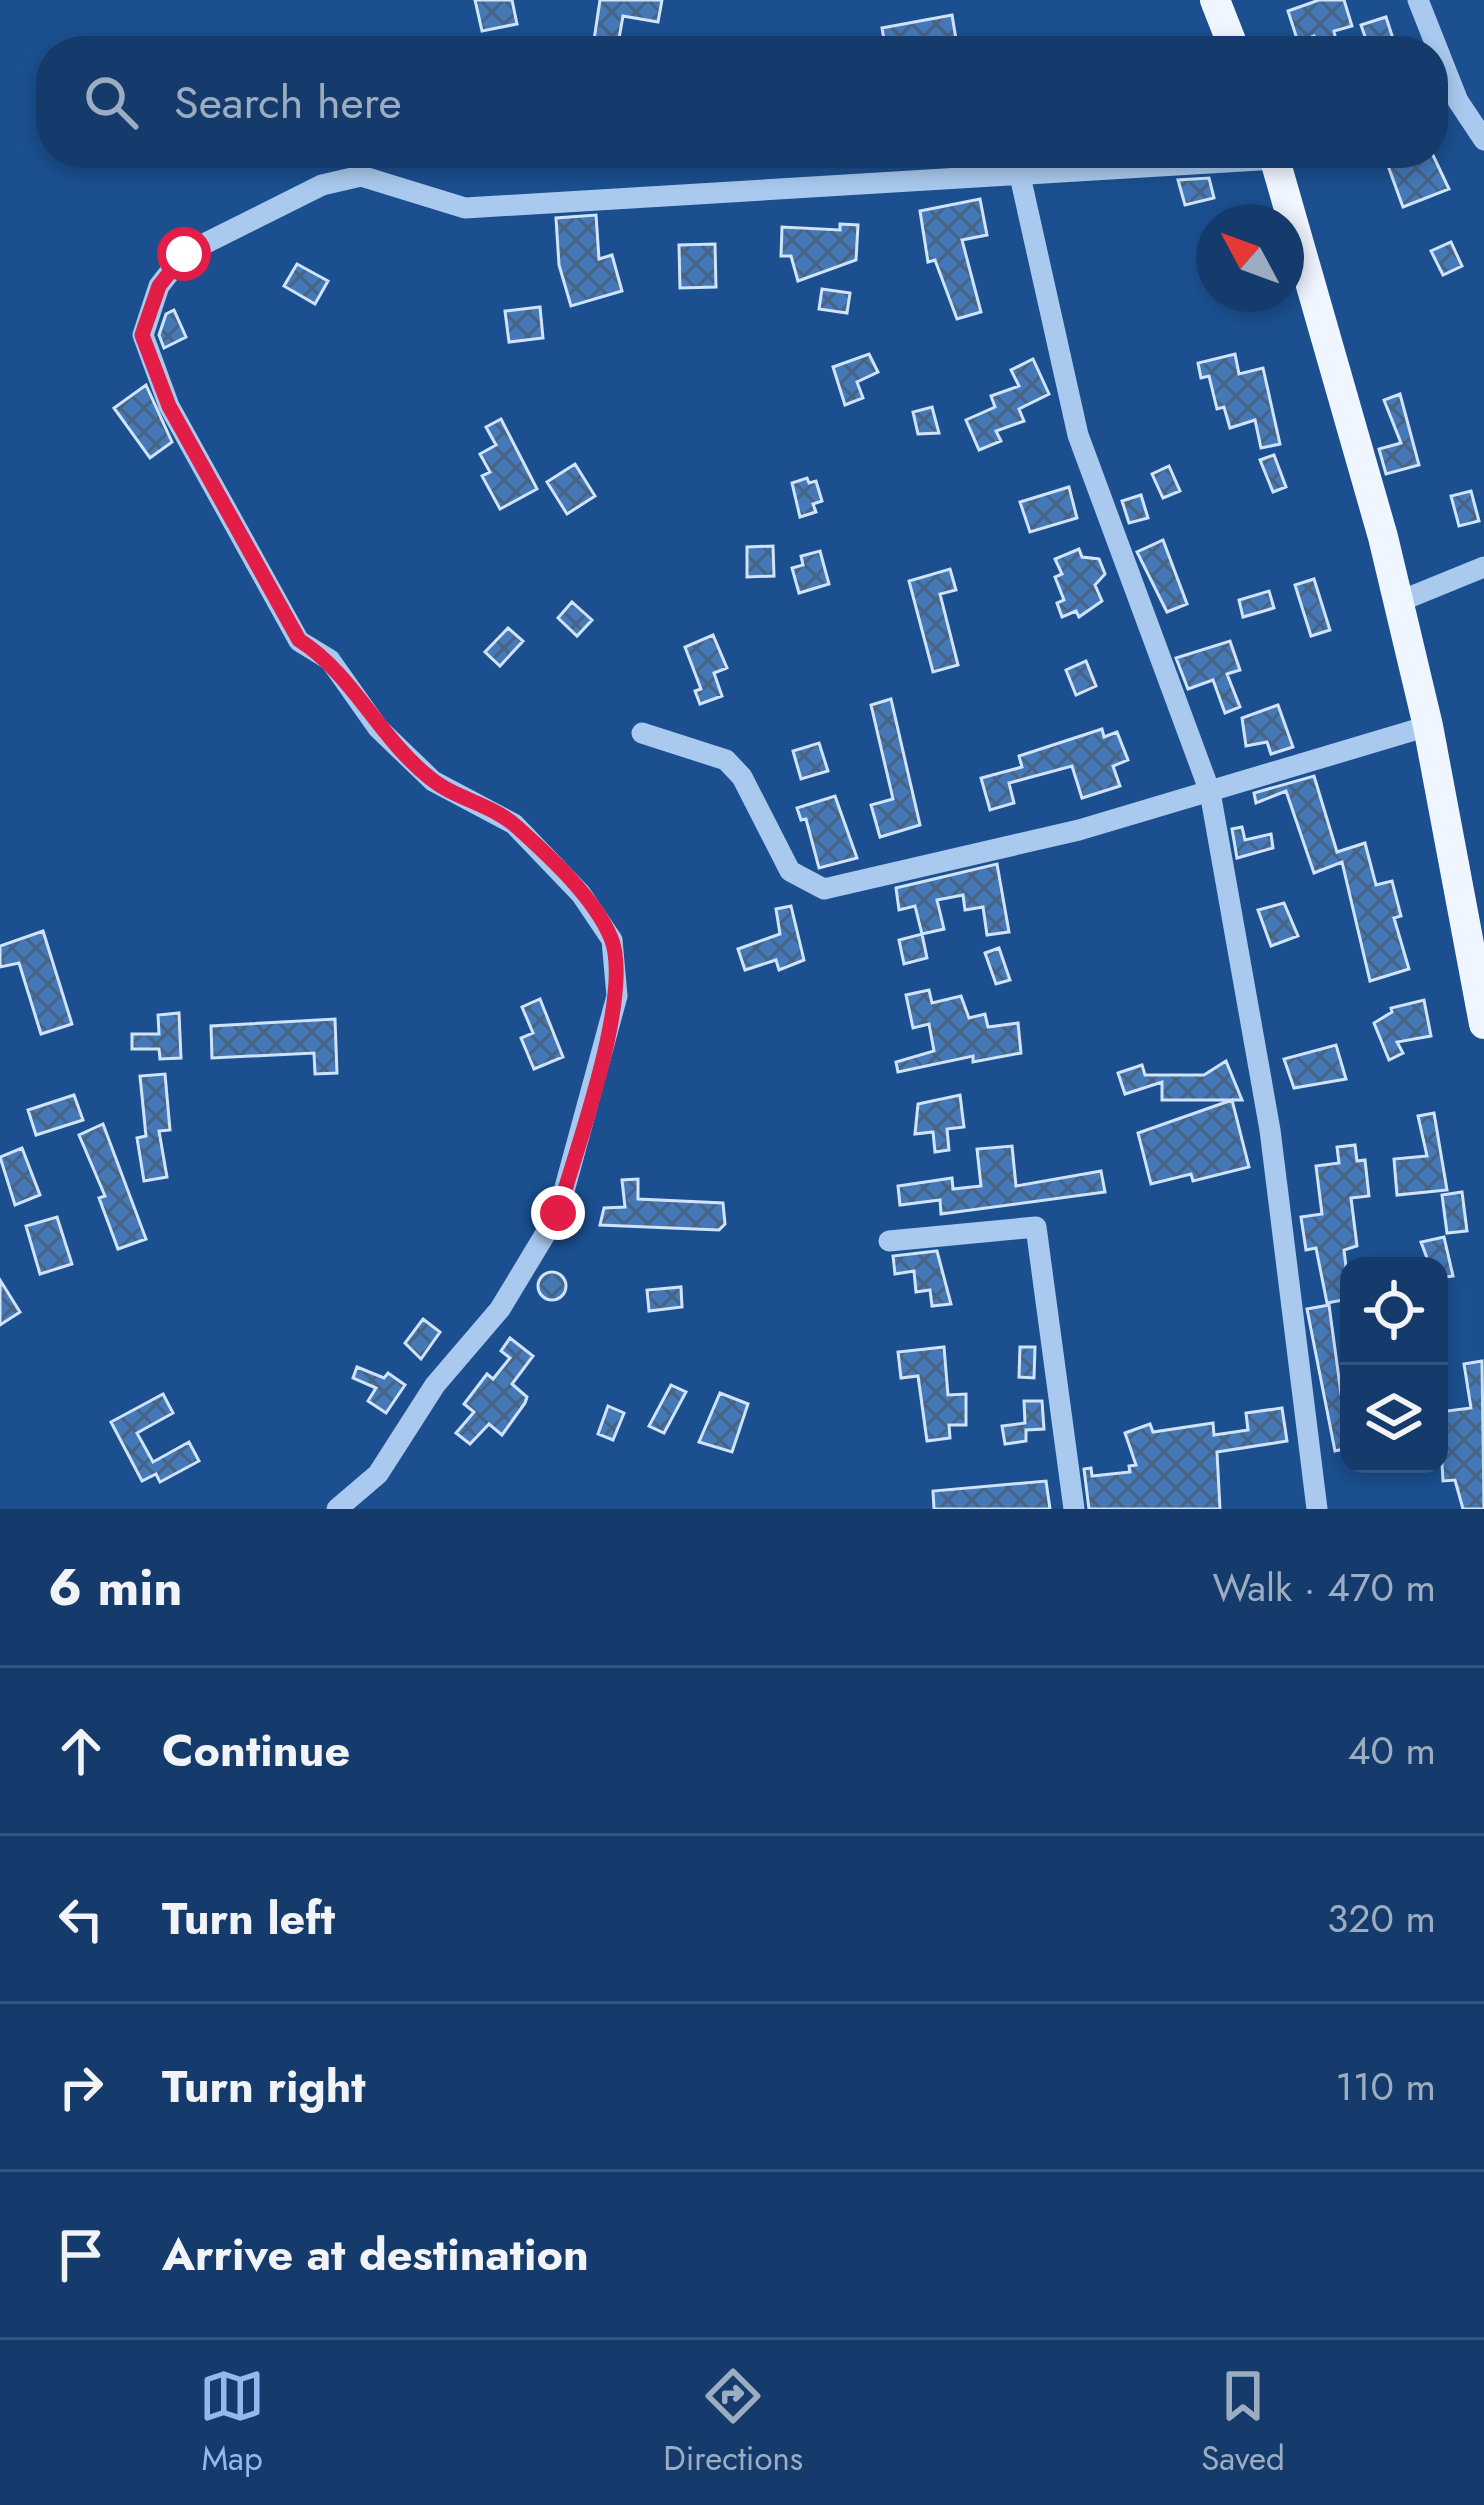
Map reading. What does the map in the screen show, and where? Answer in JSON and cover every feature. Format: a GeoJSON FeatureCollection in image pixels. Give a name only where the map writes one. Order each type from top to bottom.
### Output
{"type":"FeatureCollection","features":[{"type":"Feature","properties":{"kind":"main road"},"geometry":{"type":"LineString","coordinates":[[1215,0],[1228,36]]}},
{"type":"Feature","properties":{"kind":"main road"},"geometry":{"type":"LineString","coordinates":[[1277,168],[1399,602],[1428,726],[1484,1024]]}},
{"type":"Feature","properties":{"kind":"street"},"geometry":{"type":"LineString","coordinates":[[1418,0],[1432,36]]}},
{"type":"Feature","properties":{"kind":"street"},"geometry":{"type":"LineString","coordinates":[[1448,78],[1457,101],[1484,140]]}},
{"type":"Feature","properties":{"kind":"street"},"geometry":{"type":"LineString","coordinates":[[337,1509],[378,1474],[435,1385],[500,1309],[558,1213],[617,996],[612,940],[581,894],[514,824],[433,781],[378,728],[330,660],[299,640],[169,406],[142,335],[159,286],[184,254],[322,185],[362,176],[465,208],[1122,168]]}},
{"type":"Feature","properties":{"kind":"street"},"geometry":{"type":"LineString","coordinates":[[1020,176],[1078,435],[1210,792],[1270,1130],[1317,1509]]}},
{"type":"Feature","properties":{"kind":"street"},"geometry":{"type":"LineString","coordinates":[[1399,602],[1484,567]]}},
{"type":"Feature","properties":{"kind":"street"},"geometry":{"type":"LineString","coordinates":[[642,734],[726,760],[742,777],[790,871],[824,889],[1079,830],[1428,726]]}},
{"type":"Feature","properties":{"kind":"street"},"geometry":{"type":"LineString","coordinates":[[889,1241],[1036,1227],[1074,1509]]}},
{"type":"Feature","properties":{"kind":"building"},"geometry":{"type":"Polygon","coordinates":[[[475,0],[512,0],[517,24],[482,31],[475,0]]]}},
{"type":"Feature","properties":{"kind":"building"},"geometry":{"type":"Polygon","coordinates":[[[600,0],[662,0],[658,22],[623,16],[619,36],[595,36],[600,0]]]}},
{"type":"Feature","properties":{"kind":"building"},"geometry":{"type":"Polygon","coordinates":[[[1319,0],[1344,0],[1352,26],[1334,31],[1335,36],[1296,36],[1288,11],[1319,0]]]}},
{"type":"Feature","properties":{"kind":"building"},"geometry":{"type":"Polygon","coordinates":[[[952,15],[956,36],[883,36],[882,28],[952,15]]]}},
{"type":"Feature","properties":{"kind":"building"},"geometry":{"type":"Polygon","coordinates":[[[1386,17],[1392,36],[1365,36],[1361,25],[1386,17]]]}},
{"type":"Feature","properties":{"kind":"building"},"geometry":{"type":"Polygon","coordinates":[[[1389,168],[1439,168],[1449,189],[1403,207],[1389,168]]]}},
{"type":"Feature","properties":{"kind":"building"},"geometry":{"type":"Polygon","coordinates":[[[1209,178],[1214,198],[1185,205],[1178,180],[1209,178]]]}},
{"type":"Feature","properties":{"kind":"building"},"geometry":{"type":"Polygon","coordinates":[[[980,199],[987,235],[962,240],[981,312],[957,319],[935,260],[928,262],[920,211],[980,199]]]}},
{"type":"Feature","properties":{"kind":"building"},"geometry":{"type":"Polygon","coordinates":[[[596,215],[599,259],[612,255],[622,291],[571,306],[559,265],[556,218],[596,215]]]}},
{"type":"Feature","properties":{"kind":"building"},"geometry":{"type":"Polygon","coordinates":[[[840,224],[858,225],[856,260],[798,281],[791,256],[781,256],[782,227],[840,230],[840,224]]]}},
{"type":"Feature","properties":{"kind":"building"},"geometry":{"type":"Polygon","coordinates":[[[1451,242],[1462,266],[1443,275],[1431,251],[1451,242]]]}},
{"type":"Feature","properties":{"kind":"building"},"geometry":{"type":"Polygon","coordinates":[[[715,244],[716,287],[680,288],[679,245],[715,244]]]}},
{"type":"Feature","properties":{"kind":"building"},"geometry":{"type":"Polygon","coordinates":[[[297,264],[328,281],[315,304],[284,286],[297,264]]]}},
{"type":"Feature","properties":{"kind":"building"},"geometry":{"type":"Polygon","coordinates":[[[822,289],[850,293],[847,313],[819,309],[822,289]]]}},
{"type":"Feature","properties":{"kind":"building"},"geometry":{"type":"Polygon","coordinates":[[[540,307],[543,338],[509,342],[505,311],[540,307]]]}},
{"type":"Feature","properties":{"kind":"building"},"geometry":{"type":"Polygon","coordinates":[[[174,310],[186,337],[164,348],[159,335],[166,314],[174,310]]]}},
{"type":"Feature","properties":{"kind":"building"},"geometry":{"type":"Polygon","coordinates":[[[869,354],[878,372],[857,382],[863,398],[845,405],[833,367],[869,354]]]}},
{"type":"Feature","properties":{"kind":"building"},"geometry":{"type":"Polygon","coordinates":[[[1235,354],[1239,374],[1263,368],[1280,444],[1261,448],[1255,420],[1230,428],[1224,407],[1217,409],[1209,376],[1201,378],[1198,363],[1235,354]]]}},
{"type":"Feature","properties":{"kind":"building"},"geometry":{"type":"Polygon","coordinates":[[[1033,359],[1049,394],[1019,409],[1024,421],[996,431],[1001,441],[979,450],[966,420],[995,407],[991,396],[1019,386],[1011,370],[1033,359]]]}},
{"type":"Feature","properties":{"kind":"building"},"geometry":{"type":"Polygon","coordinates":[[[146,385],[172,442],[150,458],[114,408],[146,385]]]}},
{"type":"Feature","properties":{"kind":"building"},"geometry":{"type":"Polygon","coordinates":[[[1400,394],[1419,465],[1386,474],[1379,449],[1401,443],[1384,400],[1400,394]]]}},
{"type":"Feature","properties":{"kind":"building"},"geometry":{"type":"Polygon","coordinates":[[[932,407],[939,433],[918,434],[913,412],[932,407]]]}},
{"type":"Feature","properties":{"kind":"building"},"geometry":{"type":"Polygon","coordinates":[[[501,419],[537,489],[500,509],[482,476],[490,472],[480,454],[496,445],[486,427],[501,419]]]}},
{"type":"Feature","properties":{"kind":"building"},"geometry":{"type":"Polygon","coordinates":[[[1274,455],[1286,487],[1273,492],[1260,460],[1274,455]]]}},
{"type":"Feature","properties":{"kind":"building"},"geometry":{"type":"Polygon","coordinates":[[[575,464],[595,496],[567,514],[547,482],[575,464]]]}},
{"type":"Feature","properties":{"kind":"building"},"geometry":{"type":"Polygon","coordinates":[[[1169,466],[1180,491],[1163,498],[1152,474],[1169,466]]]}},
{"type":"Feature","properties":{"kind":"building"},"geometry":{"type":"Polygon","coordinates":[[[807,478],[809,483],[816,481],[822,501],[813,504],[816,512],[800,517],[792,483],[807,478]]]}},
{"type":"Feature","properties":{"kind":"building"},"geometry":{"type":"Polygon","coordinates":[[[1069,487],[1077,518],[1030,532],[1020,502],[1069,487]]]}},
{"type":"Feature","properties":{"kind":"building"},"geometry":{"type":"Polygon","coordinates":[[[1471,491],[1479,521],[1459,526],[1451,496],[1471,491]]]}},
{"type":"Feature","properties":{"kind":"building"},"geometry":{"type":"Polygon","coordinates":[[[1141,495],[1148,518],[1129,523],[1122,501],[1141,495]]]}},
{"type":"Feature","properties":{"kind":"building"},"geometry":{"type":"Polygon","coordinates":[[[1163,540],[1187,604],[1167,612],[1137,552],[1163,540]]]}},
{"type":"Feature","properties":{"kind":"building"},"geometry":{"type":"Polygon","coordinates":[[[773,546],[774,576],[747,577],[747,547],[773,546]]]}},
{"type":"Feature","properties":{"kind":"building"},"geometry":{"type":"Polygon","coordinates":[[[1079,549],[1082,557],[1099,559],[1105,574],[1095,585],[1102,601],[1079,617],[1076,611],[1062,617],[1057,603],[1064,600],[1055,577],[1062,574],[1055,559],[1079,549]]]}},
{"type":"Feature","properties":{"kind":"building"},"geometry":{"type":"Polygon","coordinates":[[[820,551],[829,584],[799,593],[792,568],[803,565],[801,556],[820,551]]]}},
{"type":"Feature","properties":{"kind":"building"},"geometry":{"type":"Polygon","coordinates":[[[950,569],[956,590],[940,594],[958,665],[933,672],[909,581],[950,569]]]}},
{"type":"Feature","properties":{"kind":"building"},"geometry":{"type":"Polygon","coordinates":[[[1314,579],[1330,630],[1311,636],[1295,585],[1314,579]]]}},
{"type":"Feature","properties":{"kind":"building"},"geometry":{"type":"Polygon","coordinates":[[[1269,591],[1274,608],[1243,617],[1239,600],[1269,591]]]}},
{"type":"Feature","properties":{"kind":"building"},"geometry":{"type":"Polygon","coordinates":[[[572,602],[592,620],[577,636],[558,618],[572,602]]]}},
{"type":"Feature","properties":{"kind":"building"},"geometry":{"type":"Polygon","coordinates":[[[508,628],[523,641],[500,666],[485,652],[508,628]]]}},
{"type":"Feature","properties":{"kind":"building"},"geometry":{"type":"Polygon","coordinates":[[[713,635],[727,668],[714,673],[722,696],[700,704],[695,691],[701,689],[685,647],[713,635]]]}},
{"type":"Feature","properties":{"kind":"building"},"geometry":{"type":"Polygon","coordinates":[[[1230,641],[1240,670],[1227,674],[1240,707],[1225,713],[1213,680],[1188,689],[1176,658],[1230,641]]]}},
{"type":"Feature","properties":{"kind":"building"},"geometry":{"type":"Polygon","coordinates":[[[1086,661],[1096,686],[1076,695],[1066,670],[1086,661]]]}},
{"type":"Feature","properties":{"kind":"building"},"geometry":{"type":"Polygon","coordinates":[[[891,699],[920,825],[880,837],[871,805],[893,799],[871,705],[891,699]]]}},
{"type":"Feature","properties":{"kind":"building"},"geometry":{"type":"Polygon","coordinates":[[[1278,705],[1293,747],[1271,754],[1267,742],[1246,746],[1242,718],[1278,705]]]}},
{"type":"Feature","properties":{"kind":"building"},"geometry":{"type":"Polygon","coordinates":[[[1102,729],[1104,737],[1117,732],[1128,760],[1113,766],[1120,786],[1082,798],[1072,766],[1009,783],[1014,803],[990,810],[981,778],[1022,767],[1019,756],[1102,729]]]}},
{"type":"Feature","properties":{"kind":"building"},"geometry":{"type":"Polygon","coordinates":[[[819,743],[828,771],[801,779],[793,751],[819,743]]]}},
{"type":"Feature","properties":{"kind":"building"},"geometry":{"type":"Polygon","coordinates":[[[1314,776],[1337,852],[1365,843],[1376,885],[1392,881],[1401,916],[1394,918],[1409,969],[1370,981],[1342,862],[1314,873],[1286,791],[1256,803],[1254,793],[1314,776]]]}},
{"type":"Feature","properties":{"kind":"building"},"geometry":{"type":"Polygon","coordinates":[[[835,796],[857,858],[819,868],[806,819],[801,820],[797,808],[835,796]]]}},
{"type":"Feature","properties":{"kind":"building"},"geometry":{"type":"Polygon","coordinates":[[[1242,827],[1245,840],[1271,834],[1273,848],[1237,858],[1232,829],[1242,827]]]}},
{"type":"Feature","properties":{"kind":"building"},"geometry":{"type":"Polygon","coordinates":[[[997,864],[1009,932],[987,935],[983,907],[965,910],[963,895],[937,900],[944,929],[922,934],[915,906],[899,910],[896,888],[997,864]]]}},
{"type":"Feature","properties":{"kind":"building"},"geometry":{"type":"Polygon","coordinates":[[[1284,903],[1298,936],[1271,946],[1258,910],[1284,903]]]}},
{"type":"Feature","properties":{"kind":"building"},"geometry":{"type":"Polygon","coordinates":[[[791,906],[804,960],[779,970],[776,960],[745,970],[738,949],[780,934],[776,909],[791,906]]]}},
{"type":"Feature","properties":{"kind":"building"},"geometry":{"type":"Polygon","coordinates":[[[43,931],[72,1024],[41,1034],[19,963],[0,967],[0,946],[43,931]]]}},
{"type":"Feature","properties":{"kind":"building"},"geometry":{"type":"Polygon","coordinates":[[[922,934],[927,958],[904,964],[899,940],[922,934]]]}},
{"type":"Feature","properties":{"kind":"building"},"geometry":{"type":"Polygon","coordinates":[[[999,948],[1010,980],[996,984],[985,953],[999,948]]]}},
{"type":"Feature","properties":{"kind":"building"},"geometry":{"type":"Polygon","coordinates":[[[929,990],[932,1003],[961,996],[969,1018],[985,1014],[988,1027],[1018,1023],[1021,1053],[973,1062],[973,1056],[898,1072],[896,1062],[934,1051],[929,1024],[913,1028],[906,995],[929,990]]]}},
{"type":"Feature","properties":{"kind":"building"},"geometry":{"type":"Polygon","coordinates":[[[540,999],[563,1057],[534,1069],[521,1038],[533,1033],[522,1007],[540,999]]]}},
{"type":"Feature","properties":{"kind":"building"},"geometry":{"type":"Polygon","coordinates":[[[1424,1000],[1431,1036],[1397,1042],[1403,1053],[1389,1060],[1374,1023],[1392,1012],[1391,1008],[1424,1000]]]}},
{"type":"Feature","properties":{"kind":"building"},"geometry":{"type":"Polygon","coordinates":[[[179,1013],[181,1058],[160,1059],[159,1049],[132,1049],[132,1034],[159,1034],[158,1015],[179,1013]]]}},
{"type":"Feature","properties":{"kind":"building"},"geometry":{"type":"Polygon","coordinates":[[[335,1019],[337,1073],[315,1074],[314,1053],[212,1058],[211,1026],[335,1019]]]}},
{"type":"Feature","properties":{"kind":"building"},"geometry":{"type":"Polygon","coordinates":[[[1336,1045],[1346,1079],[1294,1088],[1284,1059],[1336,1045]]]}},
{"type":"Feature","properties":{"kind":"building"},"geometry":{"type":"Polygon","coordinates":[[[1226,1061],[1242,1100],[1162,1100],[1162,1082],[1125,1094],[1118,1073],[1142,1065],[1145,1075],[1204,1075],[1226,1061]]]}},
{"type":"Feature","properties":{"kind":"building"},"geometry":{"type":"Polygon","coordinates":[[[165,1074],[170,1130],[159,1131],[167,1177],[144,1181],[137,1138],[146,1136],[140,1076],[165,1074]]]}},
{"type":"Feature","properties":{"kind":"building"},"geometry":{"type":"Polygon","coordinates":[[[74,1095],[83,1120],[36,1135],[28,1110],[74,1095]]]}},
{"type":"Feature","properties":{"kind":"building"},"geometry":{"type":"Polygon","coordinates":[[[960,1095],[964,1127],[947,1129],[949,1150],[935,1152],[933,1132],[915,1134],[918,1104],[960,1095]]]}},
{"type":"Feature","properties":{"kind":"building"},"geometry":{"type":"Polygon","coordinates":[[[1232,1100],[1249,1167],[1193,1181],[1191,1174],[1151,1184],[1138,1133],[1232,1100]]]}},
{"type":"Feature","properties":{"kind":"building"},"geometry":{"type":"Polygon","coordinates":[[[1434,1113],[1447,1190],[1397,1195],[1394,1159],[1427,1156],[1418,1116],[1434,1113]]]}},
{"type":"Feature","properties":{"kind":"building"},"geometry":{"type":"Polygon","coordinates":[[[103,1124],[146,1239],[118,1249],[99,1198],[105,1196],[79,1135],[103,1124]]]}},
{"type":"Feature","properties":{"kind":"building"},"geometry":{"type":"Polygon","coordinates":[[[1355,1145],[1357,1161],[1365,1160],[1369,1196],[1351,1198],[1357,1246],[1344,1250],[1345,1257],[1340,1257],[1340,1301],[1327,1303],[1316,1248],[1306,1250],[1301,1217],[1322,1214],[1316,1166],[1339,1163],[1337,1147],[1355,1145]]]}},
{"type":"Feature","properties":{"kind":"building"},"geometry":{"type":"Polygon","coordinates":[[[1012,1146],[1016,1186],[1101,1171],[1105,1192],[941,1214],[940,1200],[900,1205],[898,1186],[952,1178],[953,1189],[981,1186],[977,1149],[1012,1146]]]}},
{"type":"Feature","properties":{"kind":"building"},"geometry":{"type":"Polygon","coordinates":[[[22,1148],[40,1195],[15,1205],[0,1157],[22,1148]]]}},
{"type":"Feature","properties":{"kind":"building"},"geometry":{"type":"Polygon","coordinates":[[[638,1179],[638,1199],[723,1203],[725,1224],[719,1230],[600,1225],[604,1208],[625,1207],[622,1180],[638,1179]]]}},
{"type":"Feature","properties":{"kind":"building"},"geometry":{"type":"Polygon","coordinates":[[[1462,1192],[1467,1231],[1447,1233],[1442,1195],[1462,1192]]]}},
{"type":"Feature","properties":{"kind":"building"},"geometry":{"type":"Polygon","coordinates":[[[57,1217],[72,1264],[40,1274],[26,1226],[57,1217]]]}},
{"type":"Feature","properties":{"kind":"building"},"geometry":{"type":"Polygon","coordinates":[[[1444,1237],[1453,1276],[1448,1277],[1448,1257],[1427,1257],[1421,1242],[1444,1237]]]}},
{"type":"Feature","properties":{"kind":"building"},"geometry":{"type":"Polygon","coordinates":[[[937,1251],[951,1304],[932,1306],[930,1290],[916,1292],[914,1271],[895,1274],[893,1256],[937,1251]]]}},
{"type":"Feature","properties":{"kind":"building"},"geometry":{"type":"Polygon","coordinates":[[[552,1272],[562,1276],[566,1286],[562,1296],[552,1300],[542,1296],[538,1286],[542,1276],[552,1272]]]}},
{"type":"Feature","properties":{"kind":"building"},"geometry":{"type":"Polygon","coordinates":[[[0,1280],[20,1312],[0,1325],[0,1280]]]}},
{"type":"Feature","properties":{"kind":"building"},"geometry":{"type":"Polygon","coordinates":[[[681,1287],[682,1307],[649,1311],[647,1290],[681,1287]]]}},
{"type":"Feature","properties":{"kind":"building"},"geometry":{"type":"Polygon","coordinates":[[[1329,1305],[1340,1386],[1340,1450],[1335,1451],[1307,1309],[1329,1305]]]}},
{"type":"Feature","properties":{"kind":"building"},"geometry":{"type":"Polygon","coordinates":[[[423,1319],[440,1332],[421,1359],[405,1343],[423,1319]]]}},
{"type":"Feature","properties":{"kind":"building"},"geometry":{"type":"Polygon","coordinates":[[[510,1338],[533,1356],[512,1384],[527,1397],[525,1403],[502,1435],[489,1424],[470,1444],[456,1433],[474,1412],[464,1404],[487,1374],[493,1379],[510,1358],[501,1351],[510,1338]]]}},
{"type":"Feature","properties":{"kind":"building"},"geometry":{"type":"Polygon","coordinates":[[[944,1347],[948,1395],[966,1394],[966,1425],[949,1425],[950,1438],[927,1441],[918,1376],[901,1378],[898,1352],[944,1347]]]}},
{"type":"Feature","properties":{"kind":"building"},"geometry":{"type":"Polygon","coordinates":[[[1020,1347],[1035,1347],[1034,1378],[1019,1377],[1020,1347]]]}},
{"type":"Feature","properties":{"kind":"building"},"geometry":{"type":"Polygon","coordinates":[[[1482,1361],[1484,1509],[1463,1509],[1455,1480],[1443,1481],[1443,1473],[1448,1473],[1448,1411],[1471,1408],[1464,1364],[1482,1361]]]}},
{"type":"Feature","properties":{"kind":"building"},"geometry":{"type":"Polygon","coordinates":[[[357,1367],[384,1378],[388,1373],[405,1385],[386,1413],[368,1401],[376,1388],[353,1378],[357,1367]]]}},
{"type":"Feature","properties":{"kind":"building"},"geometry":{"type":"Polygon","coordinates":[[[671,1385],[686,1392],[664,1433],[649,1426],[671,1385]]]}},
{"type":"Feature","properties":{"kind":"building"},"geometry":{"type":"Polygon","coordinates":[[[720,1393],[748,1404],[732,1452],[699,1442],[720,1393]]]}},
{"type":"Feature","properties":{"kind":"building"},"geometry":{"type":"Polygon","coordinates":[[[163,1394],[173,1413],[137,1433],[153,1462],[189,1442],[199,1461],[160,1482],[156,1474],[142,1481],[111,1422],[163,1394]]]}},
{"type":"Feature","properties":{"kind":"building"},"geometry":{"type":"Polygon","coordinates":[[[1024,1401],[1042,1401],[1044,1429],[1026,1430],[1026,1441],[1005,1444],[1002,1426],[1025,1423],[1024,1401]]]}},
{"type":"Feature","properties":{"kind":"building"},"geometry":{"type":"Polygon","coordinates":[[[608,1406],[624,1413],[613,1440],[598,1434],[608,1406]]]}},
{"type":"Feature","properties":{"kind":"building"},"geometry":{"type":"Polygon","coordinates":[[[1282,1408],[1287,1441],[1217,1452],[1220,1509],[1089,1509],[1084,1469],[1091,1468],[1092,1476],[1130,1472],[1129,1466],[1136,1465],[1125,1433],[1150,1424],[1153,1432],[1213,1423],[1214,1435],[1248,1430],[1246,1413],[1282,1408]]]}},
{"type":"Feature","properties":{"kind":"building"},"geometry":{"type":"Polygon","coordinates":[[[1046,1481],[1050,1509],[934,1509],[933,1491],[1046,1481]]]}},
{"type":"Feature","properties":{"kind":"route"},"geometry":{"type":"LineString","coordinates":[[184,254],[159,286],[142,335],[169,406],[299,640],[330,660],[378,728],[433,781],[514,824],[581,894],[612,940],[617,996],[558,1213]]}}]}
